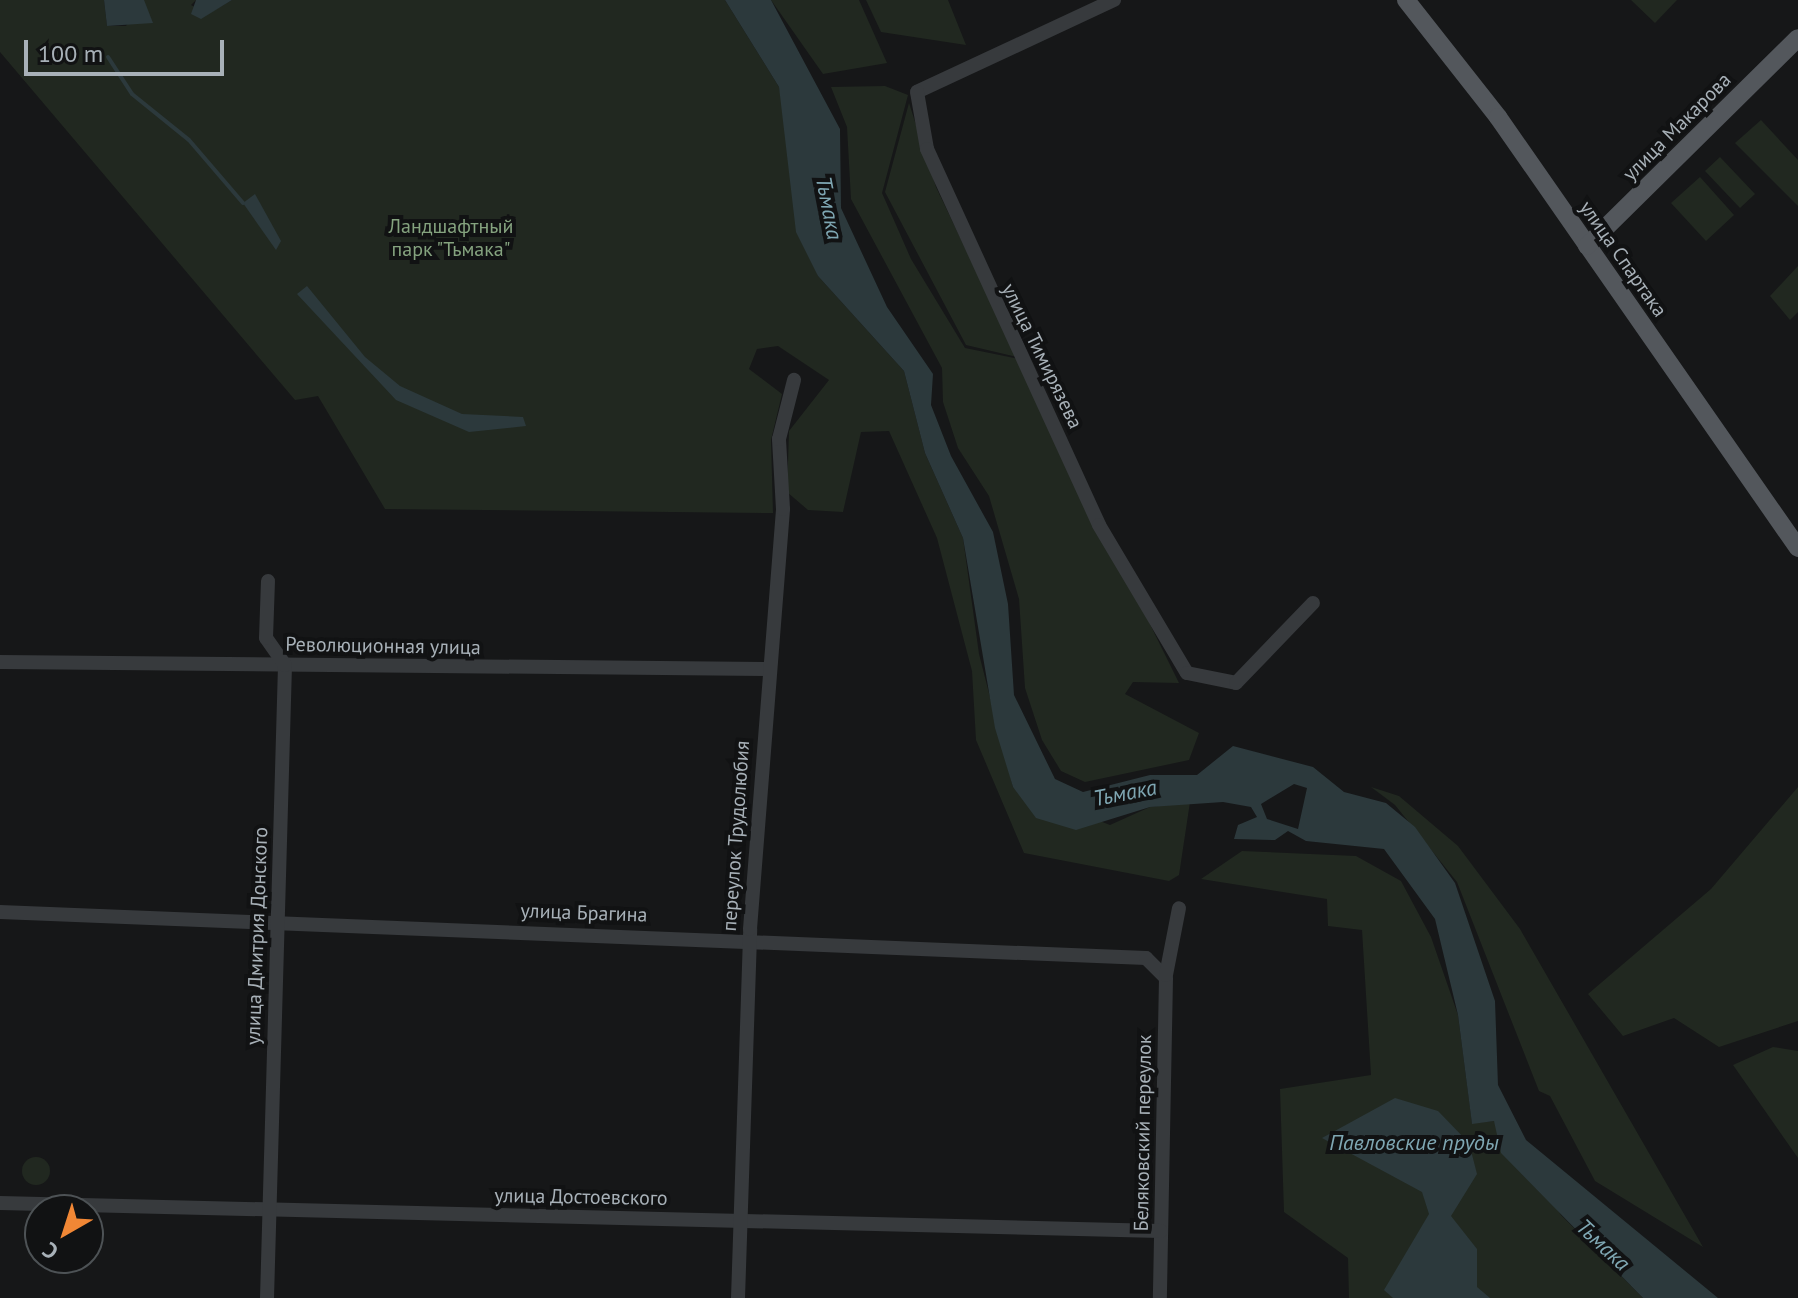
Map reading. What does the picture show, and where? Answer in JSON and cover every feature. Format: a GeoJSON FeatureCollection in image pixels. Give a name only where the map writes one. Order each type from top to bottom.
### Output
{"type":"FeatureCollection","features":[{"type":"Feature","properties":{"kind":"main road","name":"улица Спартака"},"geometry":{"type":"LineString","coordinates":[[1406,0],[1587,246],[1798,548]]}},
{"type":"Feature","properties":{"kind":"main road","name":"улица Макарова"},"geometry":{"type":"LineString","coordinates":[[1587,246],[1798,38]]}},
{"type":"Feature","properties":{"kind":"street","name":"улица Тимирязева"},"geometry":{"type":"LineString","coordinates":[[1114,0],[917,92],[927,149],[1099,525],[1187,673],[1236,683],[1313,603]]}},
{"type":"Feature","properties":{"kind":"street","name":"переулок Трудолюбия"},"geometry":{"type":"LineString","coordinates":[[738,1298],[749,939],[767,669],[778,614],[779,439],[794,380]]}},
{"type":"Feature","properties":{"kind":"street"},"geometry":{"type":"LineString","coordinates":[[268,581],[266,638],[285,665]]}},
{"type":"Feature","properties":{"kind":"street","name":"Революционная улица"},"geometry":{"type":"LineString","coordinates":[[0,662],[767,669]]}},
{"type":"Feature","properties":{"kind":"street","name":"улица Дмитрия Донского"},"geometry":{"type":"LineString","coordinates":[[267,1298],[285,665]]}},
{"type":"Feature","properties":{"kind":"street","name":"Беляковский переулок"},"geometry":{"type":"LineString","coordinates":[[1160,1298],[1164,972],[1179,908]]}},
{"type":"Feature","properties":{"kind":"street","name":"улица Брагина"},"geometry":{"type":"LineString","coordinates":[[0,912],[1138,956],[1164,972]]}},
{"type":"Feature","properties":{"kind":"street","name":"улица Достоевского"},"geometry":{"type":"LineString","coordinates":[[0,1203],[1161,1231]]}},
{"type":"Feature","properties":{"kind":"green space","name":"Ландшафтный парк \"Тьмака\""},"geometry":{"type":"Polygon","coordinates":[[[0,0],[104,0],[107,26],[126,26],[144,0],[196,0],[191,5],[208,14],[232,0],[725,0],[779,87],[818,276],[904,371],[925,453],[963,538],[979,654],[1013,787],[1110,825],[1150,807],[1190,802],[1179,875],[1169,881],[1024,853],[976,740],[972,671],[937,538],[889,431],[861,432],[843,512],[808,510],[787,492],[789,431],[829,380],[778,346],[757,349],[749,369],[782,394],[771,440],[773,513],[385,509],[318,396],[295,400],[0,52],[0,0]]]}},
{"type":"Feature","properties":{"kind":"green space"},"geometry":{"type":"Polygon","coordinates":[[[771,0],[859,0],[887,63],[823,74],[771,0]]]}},
{"type":"Feature","properties":{"kind":"green space"},"geometry":{"type":"Polygon","coordinates":[[[866,0],[948,0],[966,45],[881,32],[866,0]]]}},
{"type":"Feature","properties":{"kind":"green space"},"geometry":{"type":"Polygon","coordinates":[[[1631,0],[1677,0],[1655,23],[1631,0]]]}},
{"type":"Feature","properties":{"kind":"green space"},"geometry":{"type":"Polygon","coordinates":[[[885,86],[908,95],[882,193],[911,259],[965,348],[1019,359],[1179,683],[1133,682],[1125,694],[1199,733],[1189,760],[1085,782],[1061,771],[1042,740],[1025,688],[1019,599],[989,496],[958,448],[943,402],[942,368],[851,199],[847,127],[831,87],[885,86]]]}},
{"type":"Feature","properties":{"kind":"green space"},"geometry":{"type":"Polygon","coordinates":[[[909,103],[936,187],[1017,357],[966,345],[885,192],[909,103]]]}},
{"type":"Feature","properties":{"kind":"green space"},"geometry":{"type":"Polygon","coordinates":[[[1761,120],[1798,160],[1798,206],[1735,143],[1761,120]]]}},
{"type":"Feature","properties":{"kind":"green space"},"geometry":{"type":"Polygon","coordinates":[[[1720,157],[1755,194],[1740,208],[1705,171],[1720,157]]]}},
{"type":"Feature","properties":{"kind":"green space"},"geometry":{"type":"Polygon","coordinates":[[[1700,177],[1734,215],[1706,241],[1671,203],[1700,177]]]}},
{"type":"Feature","properties":{"kind":"green space"},"geometry":{"type":"Polygon","coordinates":[[[1798,266],[1798,312],[1790,320],[1770,296],[1798,266]]]}},
{"type":"Feature","properties":{"kind":"green space"},"geometry":{"type":"Polygon","coordinates":[[[1371,787],[1399,796],[1458,846],[1520,929],[1703,1247],[1595,1181],[1550,1096],[1539,1091],[1457,882],[1395,805],[1371,787]]]}},
{"type":"Feature","properties":{"kind":"green space"},"geometry":{"type":"Polygon","coordinates":[[[1798,787],[1798,1021],[1719,1047],[1674,1018],[1623,1036],[1588,994],[1711,889],[1798,787]]]}},
{"type":"Feature","properties":{"kind":"green space"},"geometry":{"type":"Polygon","coordinates":[[[1242,851],[1356,856],[1401,881],[1431,937],[1458,1015],[1472,1123],[1494,1121],[1561,1215],[1643,1298],[1349,1298],[1348,1258],[1284,1212],[1280,1089],[1371,1075],[1362,930],[1328,926],[1327,899],[1201,879],[1242,851]]]}},
{"type":"Feature","properties":{"kind":"green space"},"geometry":{"type":"Polygon","coordinates":[[[1773,1047],[1798,1051],[1798,1158],[1733,1065],[1773,1047]]]}},
{"type":"Feature","properties":{"kind":"green space"},"geometry":{"type":"Polygon","coordinates":[[[36,1157],[46,1161],[50,1171],[46,1181],[36,1185],[26,1181],[22,1171],[26,1161],[36,1157]]]}},
{"type":"Feature","properties":{"kind":"water"},"geometry":{"type":"Polygon","coordinates":[[[104,0],[144,0],[153,23],[107,26],[104,0]]]}},
{"type":"Feature","properties":{"kind":"water"},"geometry":{"type":"Polygon","coordinates":[[[196,0],[232,0],[201,19],[191,14],[196,0]]]}},
{"type":"Feature","properties":{"kind":"water","name":"Тьмака"},"geometry":{"type":"Polygon","coordinates":[[[725,0],[771,0],[840,129],[841,208],[887,307],[933,374],[931,405],[951,456],[993,532],[1008,604],[1014,695],[1055,779],[1083,792],[1150,775],[1197,775],[1233,746],[1313,767],[1344,792],[1386,803],[1415,827],[1455,883],[1495,1001],[1498,1085],[1526,1140],[1718,1298],[1643,1298],[1501,1153],[1494,1121],[1472,1124],[1458,1015],[1435,919],[1384,849],[1306,841],[1288,831],[1275,840],[1234,839],[1238,825],[1257,817],[1251,807],[1223,802],[1150,807],[1076,830],[1036,818],[1013,787],[995,728],[963,538],[925,453],[904,371],[818,276],[796,232],[779,87],[725,0]],[[1294,784],[1261,804],[1267,819],[1298,829],[1307,788],[1294,784]]]}},
{"type":"Feature","properties":{"kind":"water"},"geometry":{"type":"Polygon","coordinates":[[[255,194],[281,241],[276,250],[243,203],[255,194]]]}},
{"type":"Feature","properties":{"kind":"water"},"geometry":{"type":"Polygon","coordinates":[[[307,286],[365,357],[400,386],[462,414],[523,417],[526,426],[469,432],[396,400],[297,294],[307,286]]]}},
{"type":"Feature","properties":{"kind":"water","name":"Павловские пруды"},"geometry":{"type":"Polygon","coordinates":[[[1395,1098],[1438,1111],[1469,1143],[1477,1174],[1451,1216],[1477,1249],[1477,1287],[1490,1298],[1393,1298],[1384,1290],[1429,1214],[1422,1192],[1322,1138],[1395,1098]]]}},
{"type":"Feature","properties":{"kind":"waterway"},"geometry":{"type":"LineString","coordinates":[[108,57],[132,94],[189,140],[243,203]]}}]}
